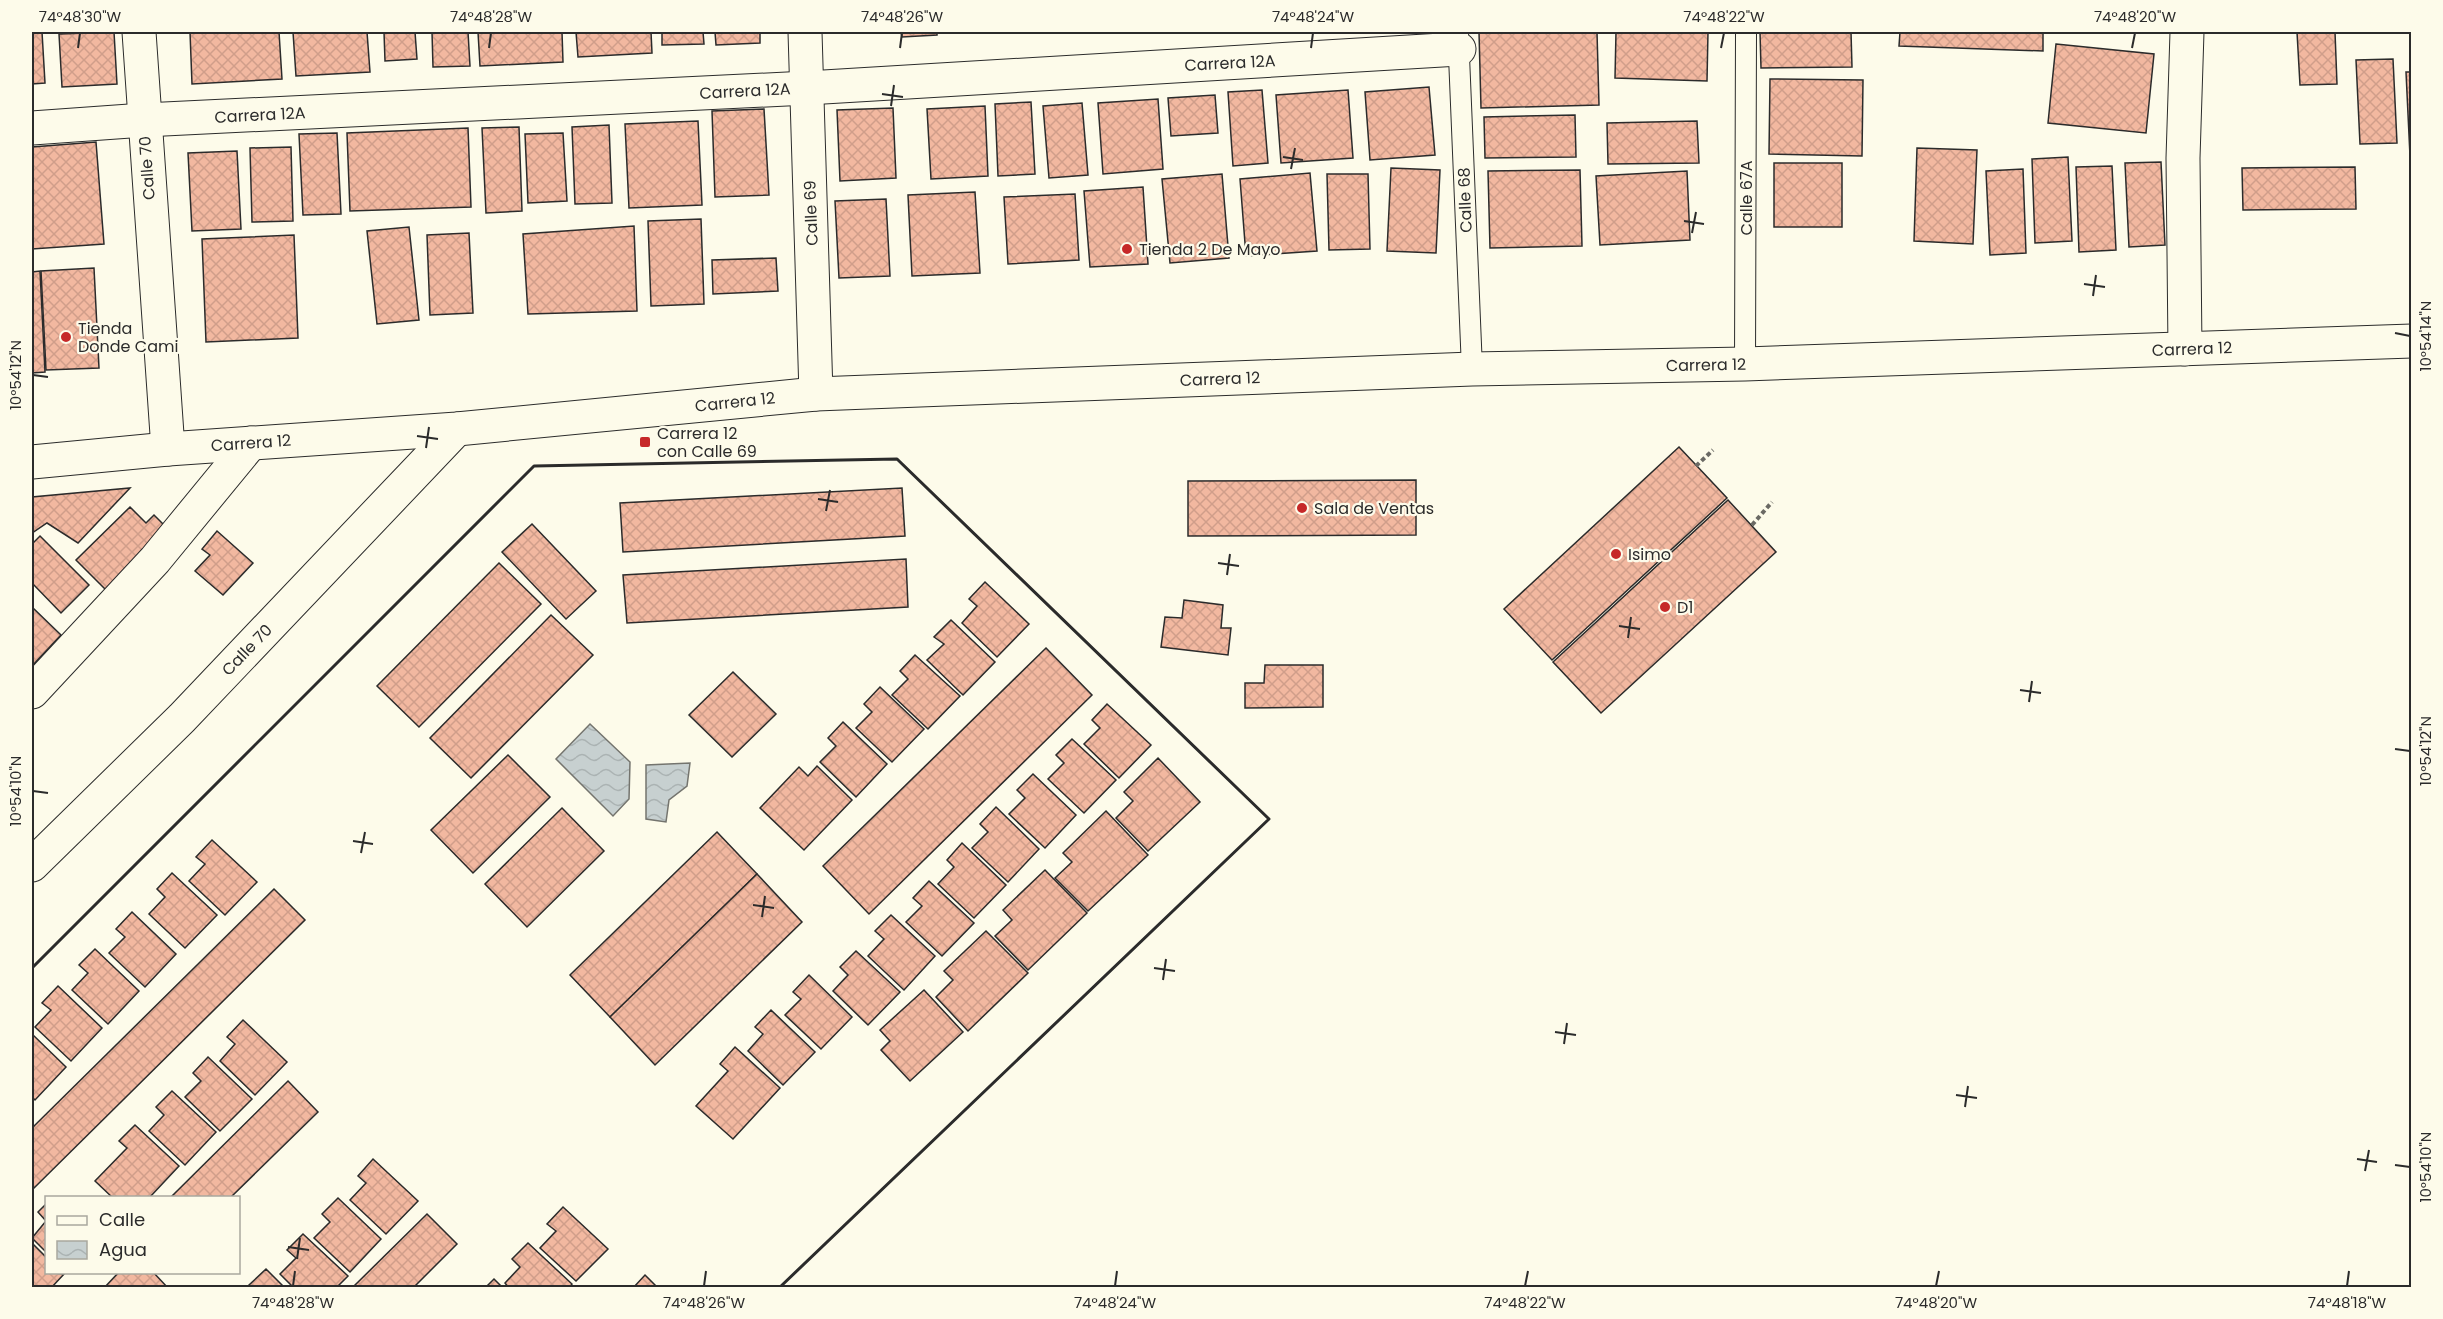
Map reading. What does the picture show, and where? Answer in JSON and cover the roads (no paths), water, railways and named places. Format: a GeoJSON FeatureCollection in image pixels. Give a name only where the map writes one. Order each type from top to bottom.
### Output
{"type":"FeatureCollection","features":[{"type":"Feature","properties":{"kind":"street","name":"Calle 70"},"geometry":{"type":"LineString","coordinates":[[139,32],[168,449]]}},
{"type":"Feature","properties":{"kind":"street","name":"Calle 69"},"geometry":{"type":"LineString","coordinates":[[805,32],[816,394]]}},
{"type":"Feature","properties":{"kind":"street"},"geometry":{"type":"LineString","coordinates":[[2185,349],[2183,158],[2187,32]]}},
{"type":"Feature","properties":{"kind":"street","name":"Carrera 12A"},"geometry":{"type":"LineString","coordinates":[[32,128],[144,120],[807,88],[1458,40]]}},
{"type":"Feature","properties":{"kind":"street","name":"Carrera 12"},"geometry":{"type":"LineString","coordinates":[[32,462],[168,449],[457,429],[816,394],[1472,369],[1745,364],[2412,340]]}},
{"type":"Feature","properties":{"kind":"street","name":"Calle 70"},"geometry":{"type":"LineString","coordinates":[[32,866],[182,718],[457,429]]}},
{"type":"Feature","properties":{"kind":"street"},"geometry":{"type":"LineString","coordinates":[[32,692],[155,560],[251,443]]}},
{"type":"Feature","properties":{"kind":"lane","name":"Calle 67A"},"geometry":{"type":"LineString","coordinates":[[1745,364],[1746,32]]}},
{"type":"Feature","properties":{"kind":"lane","name":"Calle 68"},"geometry":{"type":"LineString","coordinates":[[1458,40],[1472,369]]}},
{"type":"Feature","properties":{"kind":"water"},"geometry":{"type":"Polygon","coordinates":[[[590,724],[630,762],[629,799],[613,816],[556,759],[590,724]]]}},
{"type":"Feature","properties":{"kind":"water"},"geometry":{"type":"Polygon","coordinates":[[[690,763],[687,786],[669,800],[666,822],[646,819],[646,765],[690,763]]]}},
{"type":"Feature","properties":{"kind":"place","name":"Tienda 2 De Mayo"},"geometry":{"type":"Point","coordinates":[1127,249]}},
{"type":"Feature","properties":{"kind":"place","name":"Tienda Donde Cami"},"geometry":{"type":"Point","coordinates":[66,337]}},
{"type":"Feature","properties":{"kind":"place","name":"Carrera 12 con Calle 69"},"geometry":{"type":"Point","coordinates":[645,442]}},
{"type":"Feature","properties":{"kind":"place","name":"Sala de Ventas"},"geometry":{"type":"Point","coordinates":[1302,508]}},
{"type":"Feature","properties":{"kind":"place","name":"Isimo"},"geometry":{"type":"Point","coordinates":[1616,554]}},
{"type":"Feature","properties":{"kind":"place","name":"D1"},"geometry":{"type":"Point","coordinates":[1665,607]}}]}
